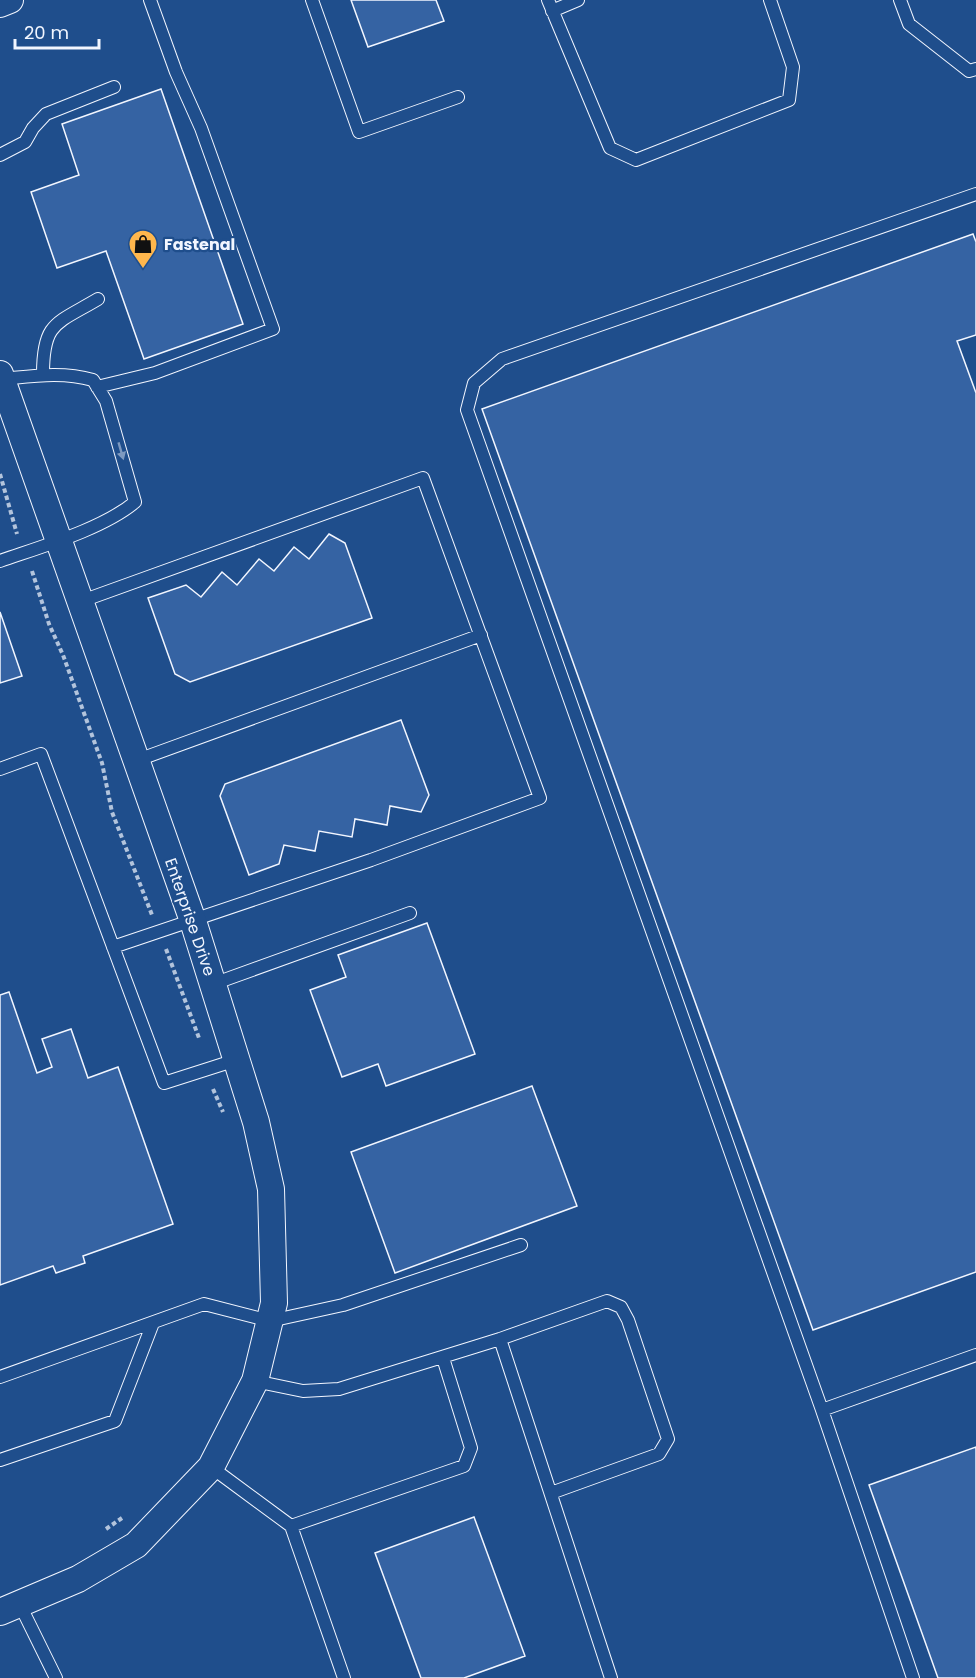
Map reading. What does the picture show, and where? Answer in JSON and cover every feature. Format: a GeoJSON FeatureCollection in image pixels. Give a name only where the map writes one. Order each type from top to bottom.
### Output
{"type":"FeatureCollection","features":[{"type":"Feature","properties":{"kind":"street"},"geometry":{"type":"LineString","coordinates":[[0,4],[10,0]]}},
{"type":"Feature","properties":{"kind":"street","name":"Enterprise Drive"},"geometry":{"type":"LineString","coordinates":[[1,377],[193,921],[256,1122],[271,1189],[274,1303],[255,1382],[211,1467],[136,1545],[78,1579],[10,1608]]}},
{"type":"Feature","properties":{"kind":"lane"},"geometry":{"type":"LineString","coordinates":[[97,387],[155,374],[273,329],[201,128],[176,72],[150,0]]}},
{"type":"Feature","properties":{"kind":"lane"},"geometry":{"type":"LineString","coordinates":[[312,0],[359,132],[458,97]]}},
{"type":"Feature","properties":{"kind":"lane"},"geometry":{"type":"LineString","coordinates":[[578,0],[550,5],[610,148],[636,160],[789,100],[794,67],[770,0]]}},
{"type":"Feature","properties":{"kind":"lane"},"geometry":{"type":"LineString","coordinates":[[900,0],[909,24],[969,71],[976,69]]}},
{"type":"Feature","properties":{"kind":"lane"},"geometry":{"type":"LineString","coordinates":[[0,155],[25,142],[33,128],[46,114],[114,87]]}},
{"type":"Feature","properties":{"kind":"lane"},"geometry":{"type":"LineString","coordinates":[[913,1678],[822,1410],[467,410],[474,383],[502,359],[976,194]]}},
{"type":"Feature","properties":{"kind":"lane"},"geometry":{"type":"LineString","coordinates":[[43,374],[43,348],[50,329],[98,299]]}},
{"type":"Feature","properties":{"kind":"lane"},"geometry":{"type":"LineString","coordinates":[[0,561],[58,541],[124,512],[135,502],[106,401],[93,380],[73,374],[1,377]]}},
{"type":"Feature","properties":{"kind":"lane"},"geometry":{"type":"LineString","coordinates":[[79,602],[423,477],[540,798],[371,860],[113,947]]}},
{"type":"Feature","properties":{"kind":"lane"},"geometry":{"type":"LineString","coordinates":[[135,761],[481,635]]}},
{"type":"Feature","properties":{"kind":"lane"},"geometry":{"type":"LineString","coordinates":[[0,769],[41,754],[164,1083],[236,1060]]}},
{"type":"Feature","properties":{"kind":"lane"},"geometry":{"type":"LineString","coordinates":[[213,984],[410,913]]}},
{"type":"Feature","properties":{"kind":"lane"},"geometry":{"type":"LineString","coordinates":[[0,1377],[204,1304],[270,1321],[343,1305],[521,1245]]}},
{"type":"Feature","properties":{"kind":"lane"},"geometry":{"type":"LineString","coordinates":[[255,1382],[303,1391],[339,1389],[500,1340],[607,1301],[621,1307],[628,1320],[668,1438],[659,1454],[551,1493]]}},
{"type":"Feature","properties":{"kind":"lane"},"geometry":{"type":"LineString","coordinates":[[0,1460],[115,1421],[153,1323]]}},
{"type":"Feature","properties":{"kind":"lane"},"geometry":{"type":"LineString","coordinates":[[500,1340],[611,1678]]}},
{"type":"Feature","properties":{"kind":"lane"},"geometry":{"type":"LineString","coordinates":[[822,1410],[976,1355]]}},
{"type":"Feature","properties":{"kind":"lane"},"geometry":{"type":"LineString","coordinates":[[291,1526],[464,1466],[471,1448],[443,1358]]}},
{"type":"Feature","properties":{"kind":"lane"},"geometry":{"type":"LineString","coordinates":[[211,1467],[291,1526],[344,1678]]}},
{"type":"Feature","properties":{"kind":"lane"},"geometry":{"type":"LineString","coordinates":[[10,1608],[56,1678]]}},
{"type":"Feature","properties":{"kind":"building"},"geometry":{"type":"Polygon","coordinates":[[[351,0],[436,0],[444,21],[368,47],[351,0]]]}},
{"type":"Feature","properties":{"kind":"building"},"geometry":{"type":"Polygon","coordinates":[[[161,89],[243,324],[144,359],[106,251],[57,268],[31,192],[79,175],[62,124],[161,89]]]}},
{"type":"Feature","properties":{"kind":"building"},"geometry":{"type":"Polygon","coordinates":[[[973,234],[976,242],[976,335],[957,341],[976,393],[976,1272],[813,1330],[482,409],[973,234]]]}},
{"type":"Feature","properties":{"kind":"building"},"geometry":{"type":"Polygon","coordinates":[[[329,534],[345,543],[372,618],[190,682],[175,674],[148,598],[186,585],[201,597],[222,572],[237,585],[259,559],[274,571],[294,547],[309,559],[329,534]]]}},
{"type":"Feature","properties":{"kind":"building"},"geometry":{"type":"Polygon","coordinates":[[[0,612],[22,676],[0,683],[0,612]]]}},
{"type":"Feature","properties":{"kind":"building"},"geometry":{"type":"Polygon","coordinates":[[[401,720],[429,795],[421,812],[390,806],[387,825],[355,819],[352,837],[319,831],[315,851],[284,845],[279,864],[249,875],[220,796],[225,784],[401,720]]]}},
{"type":"Feature","properties":{"kind":"building"},"geometry":{"type":"Polygon","coordinates":[[[427,923],[475,1054],[386,1086],[378,1064],[342,1077],[310,990],[346,977],[338,955],[427,923]]]}},
{"type":"Feature","properties":{"kind":"building"},"geometry":{"type":"Polygon","coordinates":[[[9,992],[37,1073],[52,1067],[42,1039],[71,1029],[88,1078],[118,1067],[173,1224],[83,1256],[85,1263],[56,1273],[53,1266],[0,1285],[0,995],[9,992]]]}},
{"type":"Feature","properties":{"kind":"building"},"geometry":{"type":"Polygon","coordinates":[[[532,1086],[577,1206],[395,1273],[351,1152],[532,1086]]]}},
{"type":"Feature","properties":{"kind":"building"},"geometry":{"type":"Polygon","coordinates":[[[976,1447],[976,1678],[938,1678],[869,1485],[976,1447]]]}},
{"type":"Feature","properties":{"kind":"building"},"geometry":{"type":"Polygon","coordinates":[[[474,1517],[525,1656],[464,1678],[421,1678],[375,1553],[474,1517]]]}},
{"type":"Feature","properties":{"kind":"place","name":"Fastenal"},"geometry":{"type":"Point","coordinates":[143,270]}}]}
